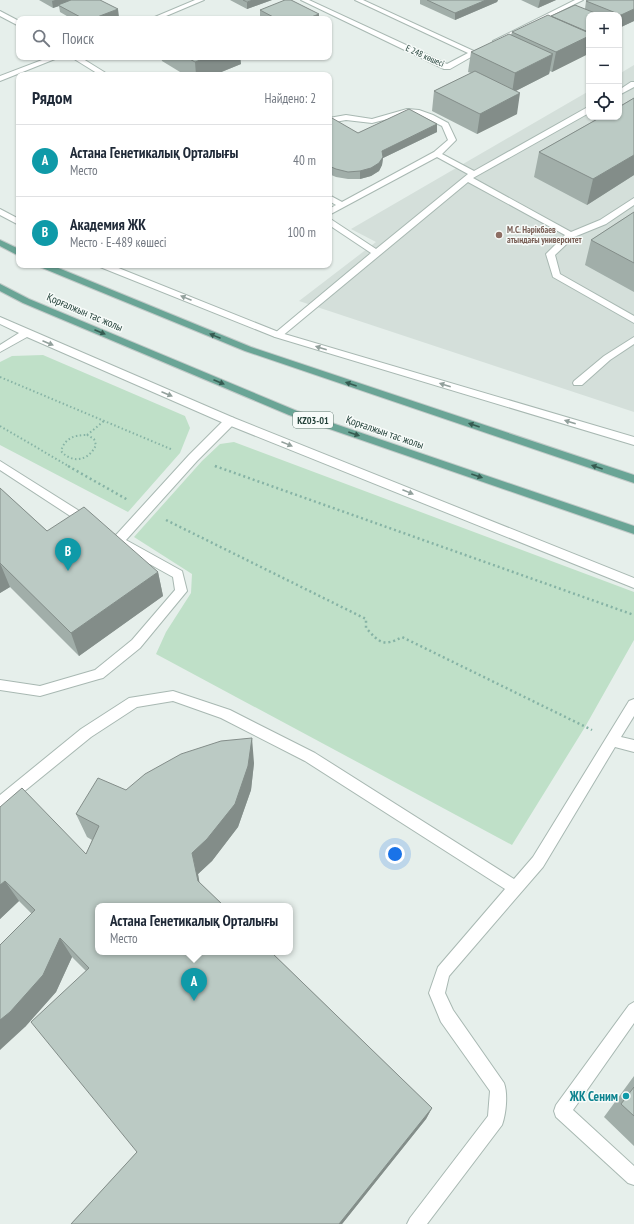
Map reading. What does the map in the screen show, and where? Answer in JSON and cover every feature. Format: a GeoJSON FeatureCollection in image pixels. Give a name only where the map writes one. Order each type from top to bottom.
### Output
{"type":"FeatureCollection","features":[{"type":"Feature","properties":{"kind":"main road"},"geometry":{"type":"LineString","coordinates":[[0,243],[16,251]]}},
{"type":"Feature","properties":{"kind":"main road"},"geometry":{"type":"LineString","coordinates":[[50,268],[248,349],[634,479]]}},
{"type":"Feature","properties":{"kind":"main road","name":"Қорғалжын тас жолы"},"geometry":{"type":"LineString","coordinates":[[0,287],[34,304],[293,413],[634,530]]}},
{"type":"Feature","properties":{"kind":"street"},"geometry":{"type":"LineString","coordinates":[[161,16],[202,0]]}},
{"type":"Feature","properties":{"kind":"street","name":"Е 248 көшесі"},"geometry":{"type":"LineString","coordinates":[[304,0],[447,67],[474,53]]}},
{"type":"Feature","properties":{"kind":"street"},"geometry":{"type":"LineString","coordinates":[[358,0],[474,53],[481,49]]}},
{"type":"Feature","properties":{"kind":"street"},"geometry":{"type":"LineString","coordinates":[[488,46],[580,0]]}},
{"type":"Feature","properties":{"kind":"street"},"geometry":{"type":"LineString","coordinates":[[0,13],[16,22]]}},
{"type":"Feature","properties":{"kind":"street"},"geometry":{"type":"LineString","coordinates":[[18,72],[48,60]]}},
{"type":"Feature","properties":{"kind":"street"},"geometry":{"type":"LineString","coordinates":[[79,60],[100,72]]}},
{"type":"Feature","properties":{"kind":"street"},"geometry":{"type":"LineString","coordinates":[[0,79],[16,73]]}},
{"type":"Feature","properties":{"kind":"street"},"geometry":{"type":"LineString","coordinates":[[622,91],[634,84]]}},
{"type":"Feature","properties":{"kind":"street"},"geometry":{"type":"LineString","coordinates":[[332,120],[351,117],[369,121],[406,111],[416,110],[446,125],[452,140],[437,154],[332,210]]}},
{"type":"Feature","properties":{"kind":"street"},"geometry":{"type":"LineString","coordinates":[[278,335],[471,176],[586,112]]}},
{"type":"Feature","properties":{"kind":"street"},"geometry":{"type":"LineString","coordinates":[[437,154],[471,176],[571,235]]}},
{"type":"Feature","properties":{"kind":"street"},"geometry":{"type":"LineString","coordinates":[[332,200],[342,205]]}},
{"type":"Feature","properties":{"kind":"street"},"geometry":{"type":"LineString","coordinates":[[634,201],[603,222],[571,235],[550,254],[556,276],[634,320]]}},
{"type":"Feature","properties":{"kind":"street"},"geometry":{"type":"LineString","coordinates":[[0,212],[16,220]]}},
{"type":"Feature","properties":{"kind":"street"},"geometry":{"type":"LineString","coordinates":[[332,223],[377,253]]}},
{"type":"Feature","properties":{"kind":"street"},"geometry":{"type":"LineString","coordinates":[[110,268],[278,335],[634,441]]}},
{"type":"Feature","properties":{"kind":"street"},"geometry":{"type":"LineString","coordinates":[[0,320],[26,333],[230,421],[634,583]]}},
{"type":"Feature","properties":{"kind":"street"},"geometry":{"type":"LineString","coordinates":[[0,349],[26,333]]}},
{"type":"Feature","properties":{"kind":"street"},"geometry":{"type":"LineString","coordinates":[[578,383],[607,358],[634,340]]}},
{"type":"Feature","properties":{"kind":"street"},"geometry":{"type":"LineString","coordinates":[[118,541],[193,458],[230,421]]}},
{"type":"Feature","properties":{"kind":"street"},"geometry":{"type":"LineString","coordinates":[[0,465],[101,531],[178,574],[181,590],[136,644],[99,674],[40,692],[0,685]]}},
{"type":"Feature","properties":{"kind":"street"},"geometry":{"type":"LineString","coordinates":[[0,803],[86,733],[134,702],[174,696],[225,714],[310,757],[516,888]]}},
{"type":"Feature","properties":{"kind":"street"},"geometry":{"type":"LineString","coordinates":[[416,1224],[496,1119],[498,1089],[447,1016],[436,993],[442,972],[538,862],[634,705]]}},
{"type":"Feature","properties":{"kind":"street"},"geometry":{"type":"LineString","coordinates":[[613,741],[634,746]]}},
{"type":"Feature","properties":{"kind":"street"},"geometry":{"type":"LineString","coordinates":[[634,1010],[562,1111],[634,1176]]}},
{"type":"Feature","properties":{"kind":"path"},"geometry":{"type":"LineString","coordinates":[[0,377],[193,458],[634,615]]}},
{"type":"Feature","properties":{"kind":"path"},"geometry":{"type":"LineString","coordinates":[[87,436],[104,421]]}},
{"type":"Feature","properties":{"kind":"path"},"geometry":{"type":"LineString","coordinates":[[0,426],[146,510],[366,619],[366,628],[377,640],[390,643],[402,637],[613,741]]}},
{"type":"Feature","properties":{"kind":"path"},"geometry":{"type":"LineString","coordinates":[[77,435],[87,436],[94,439],[96,445],[95,451],[89,456],[80,459],[72,459],[65,456],[61,451],[62,444],[66,441],[77,435]]}},
{"type":"Feature","properties":{"kind":"path"},"geometry":{"type":"LineString","coordinates":[[60,460],[65,456]]}},
{"type":"Feature","properties":{"kind":"shaded area","name":"М.С. Нәрікбаев атындағы университет"},"geometry":{"type":"Polygon","coordinates":[[[634,65],[634,412],[299,301],[376,242],[351,229],[586,93],[586,120],[622,120],[622,72],[634,65]]]}},
{"type":"Feature","properties":{"kind":"green space"},"geometry":{"type":"Polygon","coordinates":[[[43,355],[185,416],[190,428],[180,453],[128,512],[0,445],[0,362],[12,356],[43,355]]]}},
{"type":"Feature","properties":{"kind":"green space"},"geometry":{"type":"Polygon","coordinates":[[[234,442],[634,592],[634,640],[585,727],[512,845],[156,654],[166,632],[191,593],[192,574],[134,537],[202,461],[220,444],[234,442]]]}},
{"type":"Feature","properties":{"kind":"building"},"geometry":{"type":"Polygon","coordinates":[[[71,0],[100,0],[118,9],[100,16],[78,16],[58,5],[71,0]]]}},
{"type":"Feature","properties":{"kind":"building"},"geometry":{"type":"Polygon","coordinates":[[[285,0],[291,0],[319,14],[314,16],[271,16],[260,10],[285,0]]]}},
{"type":"Feature","properties":{"kind":"building"},"geometry":{"type":"Polygon","coordinates":[[[427,0],[486,0],[455,13],[427,0]]]}},
{"type":"Feature","properties":{"kind":"building"},"geometry":{"type":"Polygon","coordinates":[[[634,0],[634,9],[622,15],[622,12],[614,12],[586,1],[634,0]]]}},
{"type":"Feature","properties":{"kind":"building"},"geometry":{"type":"Polygon","coordinates":[[[575,5],[592,12],[586,12],[586,31],[551,16],[575,5]]]}},
{"type":"Feature","properties":{"kind":"building"},"geometry":{"type":"Polygon","coordinates":[[[548,15],[586,32],[586,37],[556,52],[512,32],[548,15]]]}},
{"type":"Feature","properties":{"kind":"building"},"geometry":{"type":"Polygon","coordinates":[[[509,34],[553,54],[515,73],[471,52],[509,34]]]}},
{"type":"Feature","properties":{"kind":"building"},"geometry":{"type":"Polygon","coordinates":[[[475,71],[520,93],[480,114],[434,91],[475,71]]]}},
{"type":"Feature","properties":{"kind":"building"},"geometry":{"type":"Polygon","coordinates":[[[634,98],[634,155],[593,179],[539,152],[596,120],[622,120],[622,105],[634,98]]]}},
{"type":"Feature","properties":{"kind":"building"},"geometry":{"type":"Polygon","coordinates":[[[409,109],[437,124],[382,151],[383,157],[379,163],[371,168],[348,172],[332,167],[332,118],[358,133],[409,109]]]}},
{"type":"Feature","properties":{"kind":"building"},"geometry":{"type":"Polygon","coordinates":[[[634,212],[634,263],[591,240],[634,212]]]}},
{"type":"Feature","properties":{"kind":"building"},"geometry":{"type":"Polygon","coordinates":[[[0,488],[47,531],[84,507],[158,572],[71,633],[0,563],[0,488]]]}},
{"type":"Feature","properties":{"kind":"building"},"geometry":{"type":"Polygon","coordinates":[[[252,738],[248,766],[235,804],[207,839],[192,853],[198,881],[221,903],[95,903],[95,955],[274,955],[432,1108],[339,1224],[71,1224],[137,1152],[31,1022],[89,968],[60,938],[43,975],[10,1012],[0,1020],[0,945],[35,910],[5,881],[0,885],[0,807],[22,788],[86,854],[99,826],[76,814],[98,778],[126,790],[145,774],[181,754],[221,741],[252,738]]]}},
{"type":"Feature","properties":{"kind":"building"},"geometry":{"type":"Polygon","coordinates":[[[634,1087],[634,1116],[621,1104],[634,1087]]]}},
{"type":"Feature","properties":{"kind":"place","name":"М.С. Нәрікбаев атындағы университет"},"geometry":{"type":"Point","coordinates":[499,235]}},
{"type":"Feature","properties":{"kind":"place","name":"Академия ЖК"},"geometry":{"type":"Point","coordinates":[68,571]}},
{"type":"Feature","properties":{"kind":"place","name":"Астана Генетикалық Орталығы"},"geometry":{"type":"Point","coordinates":[194,1001]}},
{"type":"Feature","properties":{"kind":"place","name":"ЖК Сеним"},"geometry":{"type":"Point","coordinates":[626,1096]}}]}
